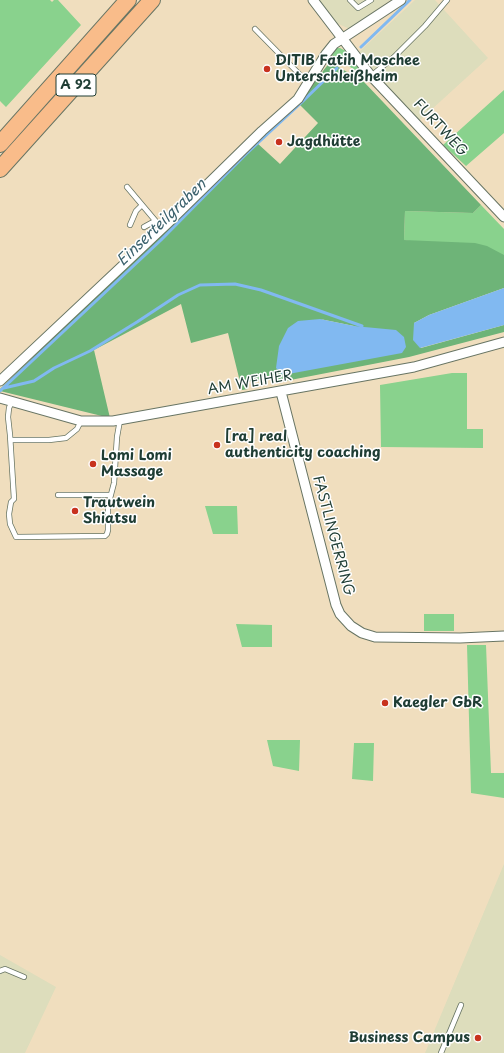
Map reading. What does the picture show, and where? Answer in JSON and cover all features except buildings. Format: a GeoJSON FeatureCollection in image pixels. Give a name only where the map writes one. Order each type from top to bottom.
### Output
{"type":"FeatureCollection","features":[{"type":"Feature","properties":{"kind":"highway","name":"A 92"},"geometry":{"type":"LineString","coordinates":[[0,144],[128,0]]}},
{"type":"Feature","properties":{"kind":"highway","name":"A 92"},"geometry":{"type":"LineString","coordinates":[[0,169],[152,0]]}},
{"type":"Feature","properties":{"kind":"street","name":"FURTWEG"},"geometry":{"type":"LineString","coordinates":[[313,0],[371,76],[504,217]]}},
{"type":"Feature","properties":{"kind":"street"},"geometry":{"type":"LineString","coordinates":[[0,381],[161,230],[262,130],[298,99],[326,54],[334,44],[401,0]]}},
{"type":"Feature","properties":{"kind":"street","name":"AM WEIHER"},"geometry":{"type":"LineString","coordinates":[[0,398],[81,421],[120,420],[414,367],[504,342]]}},
{"type":"Feature","properties":{"kind":"street","name":"FASTLINGERRING"},"geometry":{"type":"LineString","coordinates":[[281,392],[336,605],[340,614],[362,633],[375,637],[460,638],[504,636]]}},
{"type":"Feature","properties":{"kind":"lane"},"geometry":{"type":"LineString","coordinates":[[350,0],[358,8],[371,0]]}},
{"type":"Feature","properties":{"kind":"lane"},"geometry":{"type":"LineString","coordinates":[[371,76],[394,57],[425,26],[447,0]]}},
{"type":"Feature","properties":{"kind":"lane"},"geometry":{"type":"LineString","coordinates":[[255,29],[308,83]]}},
{"type":"Feature","properties":{"kind":"lane"},"geometry":{"type":"LineString","coordinates":[[127,187],[161,230]]}},
{"type":"Feature","properties":{"kind":"lane"},"geometry":{"type":"LineString","coordinates":[[130,225],[136,212],[142,205]]}},
{"type":"Feature","properties":{"kind":"lane"},"geometry":{"type":"LineString","coordinates":[[144,227],[155,221]]}},
{"type":"Feature","properties":{"kind":"lane"},"geometry":{"type":"LineString","coordinates":[[12,402],[9,408],[8,417],[11,440],[14,499],[11,502],[9,514],[10,524],[16,537],[105,536],[107,534],[108,506],[114,483],[117,437],[120,420]]}},
{"type":"Feature","properties":{"kind":"lane"},"geometry":{"type":"LineString","coordinates":[[11,440],[49,440],[66,438],[77,429],[81,421]]}},
{"type":"Feature","properties":{"kind":"lane"},"geometry":{"type":"LineString","coordinates":[[58,495],[111,494]]}},
{"type":"Feature","properties":{"kind":"lane"},"geometry":{"type":"LineString","coordinates":[[0,971],[5,969],[24,977]]}},
{"type":"Feature","properties":{"kind":"lane"},"geometry":{"type":"LineString","coordinates":[[440,1053],[461,1005]]}},
{"type":"Feature","properties":{"kind":"shaded area"},"geometry":{"type":"Polygon","coordinates":[[[318,0],[390,0],[350,29],[336,23],[318,0]]]}},
{"type":"Feature","properties":{"kind":"shaded area"},"geometry":{"type":"Polygon","coordinates":[[[415,0],[435,0],[488,58],[419,121],[358,53],[415,0]]]}},
{"type":"Feature","properties":{"kind":"shaded area"},"geometry":{"type":"Polygon","coordinates":[[[504,864],[504,1053],[425,1053],[504,864]]]}},
{"type":"Feature","properties":{"kind":"shaded area"},"geometry":{"type":"Polygon","coordinates":[[[0,955],[56,987],[25,1053],[0,1053],[0,955]]]}},
{"type":"Feature","properties":{"kind":"green space"},"geometry":{"type":"Polygon","coordinates":[[[0,0],[50,0],[52,2],[54,0],[58,0],[81,25],[6,107],[0,101],[0,0]]]}},
{"type":"Feature","properties":{"kind":"green space"},"geometry":{"type":"Polygon","coordinates":[[[335,48],[340,48],[346,51],[365,75],[364,76],[330,54],[335,48]]]}},
{"type":"Feature","properties":{"kind":"green space"},"geometry":{"type":"Polygon","coordinates":[[[330,62],[364,82],[481,205],[473,213],[405,211],[404,240],[475,243],[487,246],[504,255],[504,288],[429,315],[414,323],[421,348],[504,325],[504,332],[409,357],[275,383],[274,377],[247,382],[248,389],[242,390],[228,333],[191,343],[181,304],[94,350],[110,418],[0,391],[0,389],[256,142],[280,164],[318,123],[298,103],[330,62]],[[320,319],[406,347],[354,326],[320,319]]]}},
{"type":"Feature","properties":{"kind":"green space"},"geometry":{"type":"Polygon","coordinates":[[[504,90],[504,133],[466,166],[443,145],[504,90]]]}},
{"type":"Feature","properties":{"kind":"green space"},"geometry":{"type":"Polygon","coordinates":[[[481,205],[504,229],[504,257],[404,240],[405,211],[473,213],[481,205]]]}},
{"type":"Feature","properties":{"kind":"green space"},"geometry":{"type":"Polygon","coordinates":[[[452,373],[467,373],[467,429],[483,429],[483,448],[381,447],[380,385],[452,373]]]}},
{"type":"Feature","properties":{"kind":"green space"},"geometry":{"type":"Polygon","coordinates":[[[205,506],[237,506],[238,534],[213,534],[205,506]]]}},
{"type":"Feature","properties":{"kind":"green space"},"geometry":{"type":"Polygon","coordinates":[[[424,614],[454,614],[454,631],[424,631],[424,614]]]}},
{"type":"Feature","properties":{"kind":"green space"},"geometry":{"type":"Polygon","coordinates":[[[236,624],[272,625],[272,647],[242,647],[236,624]]]}},
{"type":"Feature","properties":{"kind":"green space"},"geometry":{"type":"Polygon","coordinates":[[[467,645],[486,645],[491,773],[504,773],[504,798],[471,793],[467,645]]]}},
{"type":"Feature","properties":{"kind":"green space"},"geometry":{"type":"Polygon","coordinates":[[[267,740],[300,740],[299,771],[273,766],[267,740]]]}},
{"type":"Feature","properties":{"kind":"green space"},"geometry":{"type":"Polygon","coordinates":[[[354,743],[374,743],[373,781],[352,779],[354,743]]]}},
{"type":"Feature","properties":{"kind":"water"},"geometry":{"type":"Polygon","coordinates":[[[504,288],[504,325],[420,348],[413,340],[414,323],[429,315],[504,288]]]}},
{"type":"Feature","properties":{"kind":"water"},"geometry":{"type":"Polygon","coordinates":[[[320,319],[354,326],[396,330],[404,337],[406,347],[402,353],[283,375],[276,368],[279,346],[288,328],[298,321],[320,319]]]}},
{"type":"Feature","properties":{"kind":"waterway","name":"Einserteilgraben"},"geometry":{"type":"LineString","coordinates":[[361,47],[410,0]]}},
{"type":"Feature","properties":{"kind":"waterway","name":"Einserteilgraben"},"geometry":{"type":"LineString","coordinates":[[343,62],[349,57]]}},
{"type":"Feature","properties":{"kind":"waterway","name":"Einserteilgraben"},"geometry":{"type":"LineString","coordinates":[[0,391],[161,240],[246,154],[337,68]]}},
{"type":"Feature","properties":{"kind":"waterway"},"geometry":{"type":"LineString","coordinates":[[4,388],[34,381],[54,368],[90,351],[178,295],[200,285],[235,284],[261,290],[362,326]]}},
{"type":"Feature","properties":{"kind":"place","name":"DITIB Fatih Moschee Unterschleißheim"},"geometry":{"type":"Point","coordinates":[267,69]}},
{"type":"Feature","properties":{"kind":"place","name":"Jagdhütte"},"geometry":{"type":"Point","coordinates":[279,142]}},
{"type":"Feature","properties":{"kind":"place","name":"[ra] real authenticity coaching"},"geometry":{"type":"Point","coordinates":[217,445]}},
{"type":"Feature","properties":{"kind":"place","name":"Lomi Lomi Massage"},"geometry":{"type":"Point","coordinates":[93,464]}},
{"type":"Feature","properties":{"kind":"place","name":"Trautwein Shiatsu"},"geometry":{"type":"Point","coordinates":[75,511]}},
{"type":"Feature","properties":{"kind":"place","name":"Kaegler GbR"},"geometry":{"type":"Point","coordinates":[385,703]}},
{"type":"Feature","properties":{"kind":"place","name":"Business Campus"},"geometry":{"type":"Point","coordinates":[478,1038]}}]}
